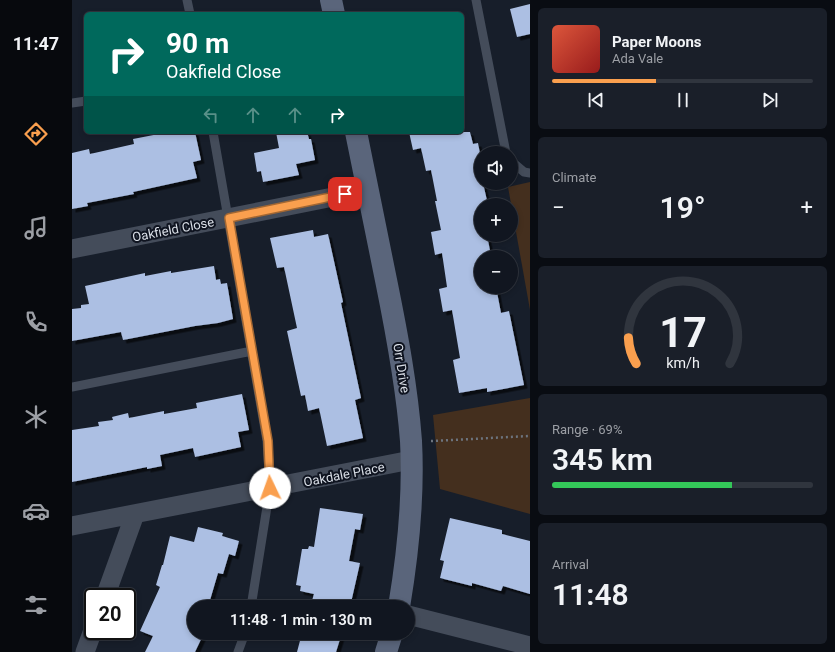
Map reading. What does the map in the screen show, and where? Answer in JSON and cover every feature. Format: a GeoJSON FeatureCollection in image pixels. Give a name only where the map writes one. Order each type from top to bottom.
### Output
{"type":"FeatureCollection","features":[{"type":"Feature","properties":{"kind":"street"},"geometry":{"type":"LineString","coordinates":[[331,0],[334,12]]}},
{"type":"Feature","properties":{"kind":"street","name":"Orr Drive"},"geometry":{"type":"LineString","coordinates":[[356,134],[401,353],[408,408],[411,460],[409,520],[400,600]]}},
{"type":"Feature","properties":{"kind":"street","name":"Oakfield Close"},"geometry":{"type":"LineString","coordinates":[[72,249],[368,190]]}},
{"type":"Feature","properties":{"kind":"street","name":"Oakdale Place"},"geometry":{"type":"LineString","coordinates":[[72,526],[411,460]]}},
{"type":"Feature","properties":{"kind":"street"},"geometry":{"type":"LineString","coordinates":[[108,588],[135,514]]}},
{"type":"Feature","properties":{"kind":"street"},"geometry":{"type":"LineString","coordinates":[[415,617],[530,646]]}},
{"type":"Feature","properties":{"kind":"street"},"geometry":{"type":"LineString","coordinates":[[85,652],[89,640]]}},
{"type":"Feature","properties":{"kind":"street"},"geometry":{"type":"LineString","coordinates":[[386,652],[390,640]]}},
{"type":"Feature","properties":{"kind":"lane"},"geometry":{"type":"LineString","coordinates":[[187,0],[190,12]]}},
{"type":"Feature","properties":{"kind":"lane"},"geometry":{"type":"LineString","coordinates":[[476,0],[505,146]]}},
{"type":"Feature","properties":{"kind":"lane"},"geometry":{"type":"LineString","coordinates":[[72,103],[84,101]]}},
{"type":"Feature","properties":{"kind":"lane"},"geometry":{"type":"LineString","coordinates":[[213,134],[268,441],[270,488],[252,600]]}},
{"type":"Feature","properties":{"kind":"lane"},"geometry":{"type":"LineString","coordinates":[[518,167],[524,172],[530,173]]}},
{"type":"Feature","properties":{"kind":"lane"},"geometry":{"type":"LineString","coordinates":[[72,387],[252,351]]}},
{"type":"Feature","properties":{"kind":"lane"},"geometry":{"type":"LineString","coordinates":[[238,652],[242,640]]}},
{"type":"Feature","properties":{"kind":"path"},"geometry":{"type":"LineString","coordinates":[[431,441],[530,436]]}},
{"type":"Feature","properties":{"kind":"shaded area"},"geometry":{"type":"Polygon","coordinates":[[[530,182],[530,310],[518,242],[518,198],[510,198],[509,190],[518,190],[518,185],[530,182]]]}},
{"type":"Feature","properties":{"kind":"shaded area"},"geometry":{"type":"Polygon","coordinates":[[[530,398],[530,514],[440,489],[433,415],[530,398]]]}},
{"type":"Feature","properties":{"kind":"building"},"geometry":{"type":"Polygon","coordinates":[[[530,4],[530,34],[517,37],[510,9],[530,4]]]}},
{"type":"Feature","properties":{"kind":"building"},"geometry":{"type":"Polygon","coordinates":[[[464,132],[470,132],[473,144],[478,143],[479,146],[474,146],[474,190],[485,190],[486,198],[474,198],[474,242],[488,242],[490,250],[474,250],[474,294],[497,294],[501,313],[509,311],[524,385],[487,392],[487,388],[459,393],[453,360],[460,358],[452,310],[443,312],[439,289],[447,287],[442,253],[435,255],[431,232],[441,230],[435,201],[437,201],[431,170],[426,171],[421,148],[413,150],[409,134],[464,134],[464,132]]]}},
{"type":"Feature","properties":{"kind":"building"},"geometry":{"type":"Polygon","coordinates":[[[159,134],[195,134],[201,160],[193,162],[197,178],[133,192],[134,194],[87,203],[88,206],[72,209],[72,153],[89,149],[90,154],[134,144],[133,139],[159,134]]]}},
{"type":"Feature","properties":{"kind":"building"},"geometry":{"type":"Polygon","coordinates":[[[276,134],[308,134],[309,139],[311,139],[315,160],[296,164],[299,175],[263,182],[261,171],[257,172],[254,153],[279,148],[276,134]]]}},
{"type":"Feature","properties":{"kind":"building"},"geometry":{"type":"Polygon","coordinates":[[[313,230],[314,237],[328,234],[343,302],[341,303],[361,398],[355,400],[363,438],[327,446],[319,408],[308,411],[305,395],[301,396],[287,331],[297,328],[284,267],[277,268],[270,238],[313,230]]]}},
{"type":"Feature","properties":{"kind":"building"},"geometry":{"type":"Polygon","coordinates":[[[214,266],[216,280],[220,279],[221,284],[227,283],[233,319],[123,340],[121,332],[72,341],[72,309],[81,308],[81,305],[89,304],[85,286],[145,273],[145,276],[171,271],[171,273],[214,266]]]}},
{"type":"Feature","properties":{"kind":"building"},"geometry":{"type":"Polygon","coordinates":[[[242,394],[249,430],[238,432],[241,447],[195,457],[193,448],[160,455],[162,466],[147,469],[147,467],[72,482],[72,430],[99,426],[98,422],[113,420],[112,417],[128,413],[129,418],[164,411],[164,414],[197,408],[196,403],[242,394]]]}},
{"type":"Feature","properties":{"kind":"building"},"geometry":{"type":"Polygon","coordinates":[[[320,508],[363,514],[360,530],[355,529],[349,561],[360,563],[352,600],[312,600],[314,594],[300,591],[301,586],[296,585],[302,549],[308,549],[309,546],[314,547],[320,508]]]}},
{"type":"Feature","properties":{"kind":"building"},"geometry":{"type":"Polygon","coordinates":[[[450,518],[502,530],[502,534],[530,541],[530,594],[503,586],[501,591],[472,583],[472,586],[440,578],[444,561],[440,560],[450,518]]]}},
{"type":"Feature","properties":{"kind":"building"},"geometry":{"type":"Polygon","coordinates":[[[198,527],[223,533],[222,536],[239,541],[235,556],[229,554],[223,574],[218,573],[210,600],[187,600],[187,640],[201,640],[195,652],[145,652],[153,636],[140,631],[160,587],[156,585],[163,565],[170,536],[194,542],[198,527]]]}},
{"type":"Feature","properties":{"kind":"building"},"geometry":{"type":"Polygon","coordinates":[[[300,640],[340,640],[336,652],[297,652],[300,640]]]}},
{"type":"Feature","properties":{"kind":"route"},"geometry":{"type":"LineString","coordinates":[[270,488],[268,441],[229,218],[345,194]]}}]}
